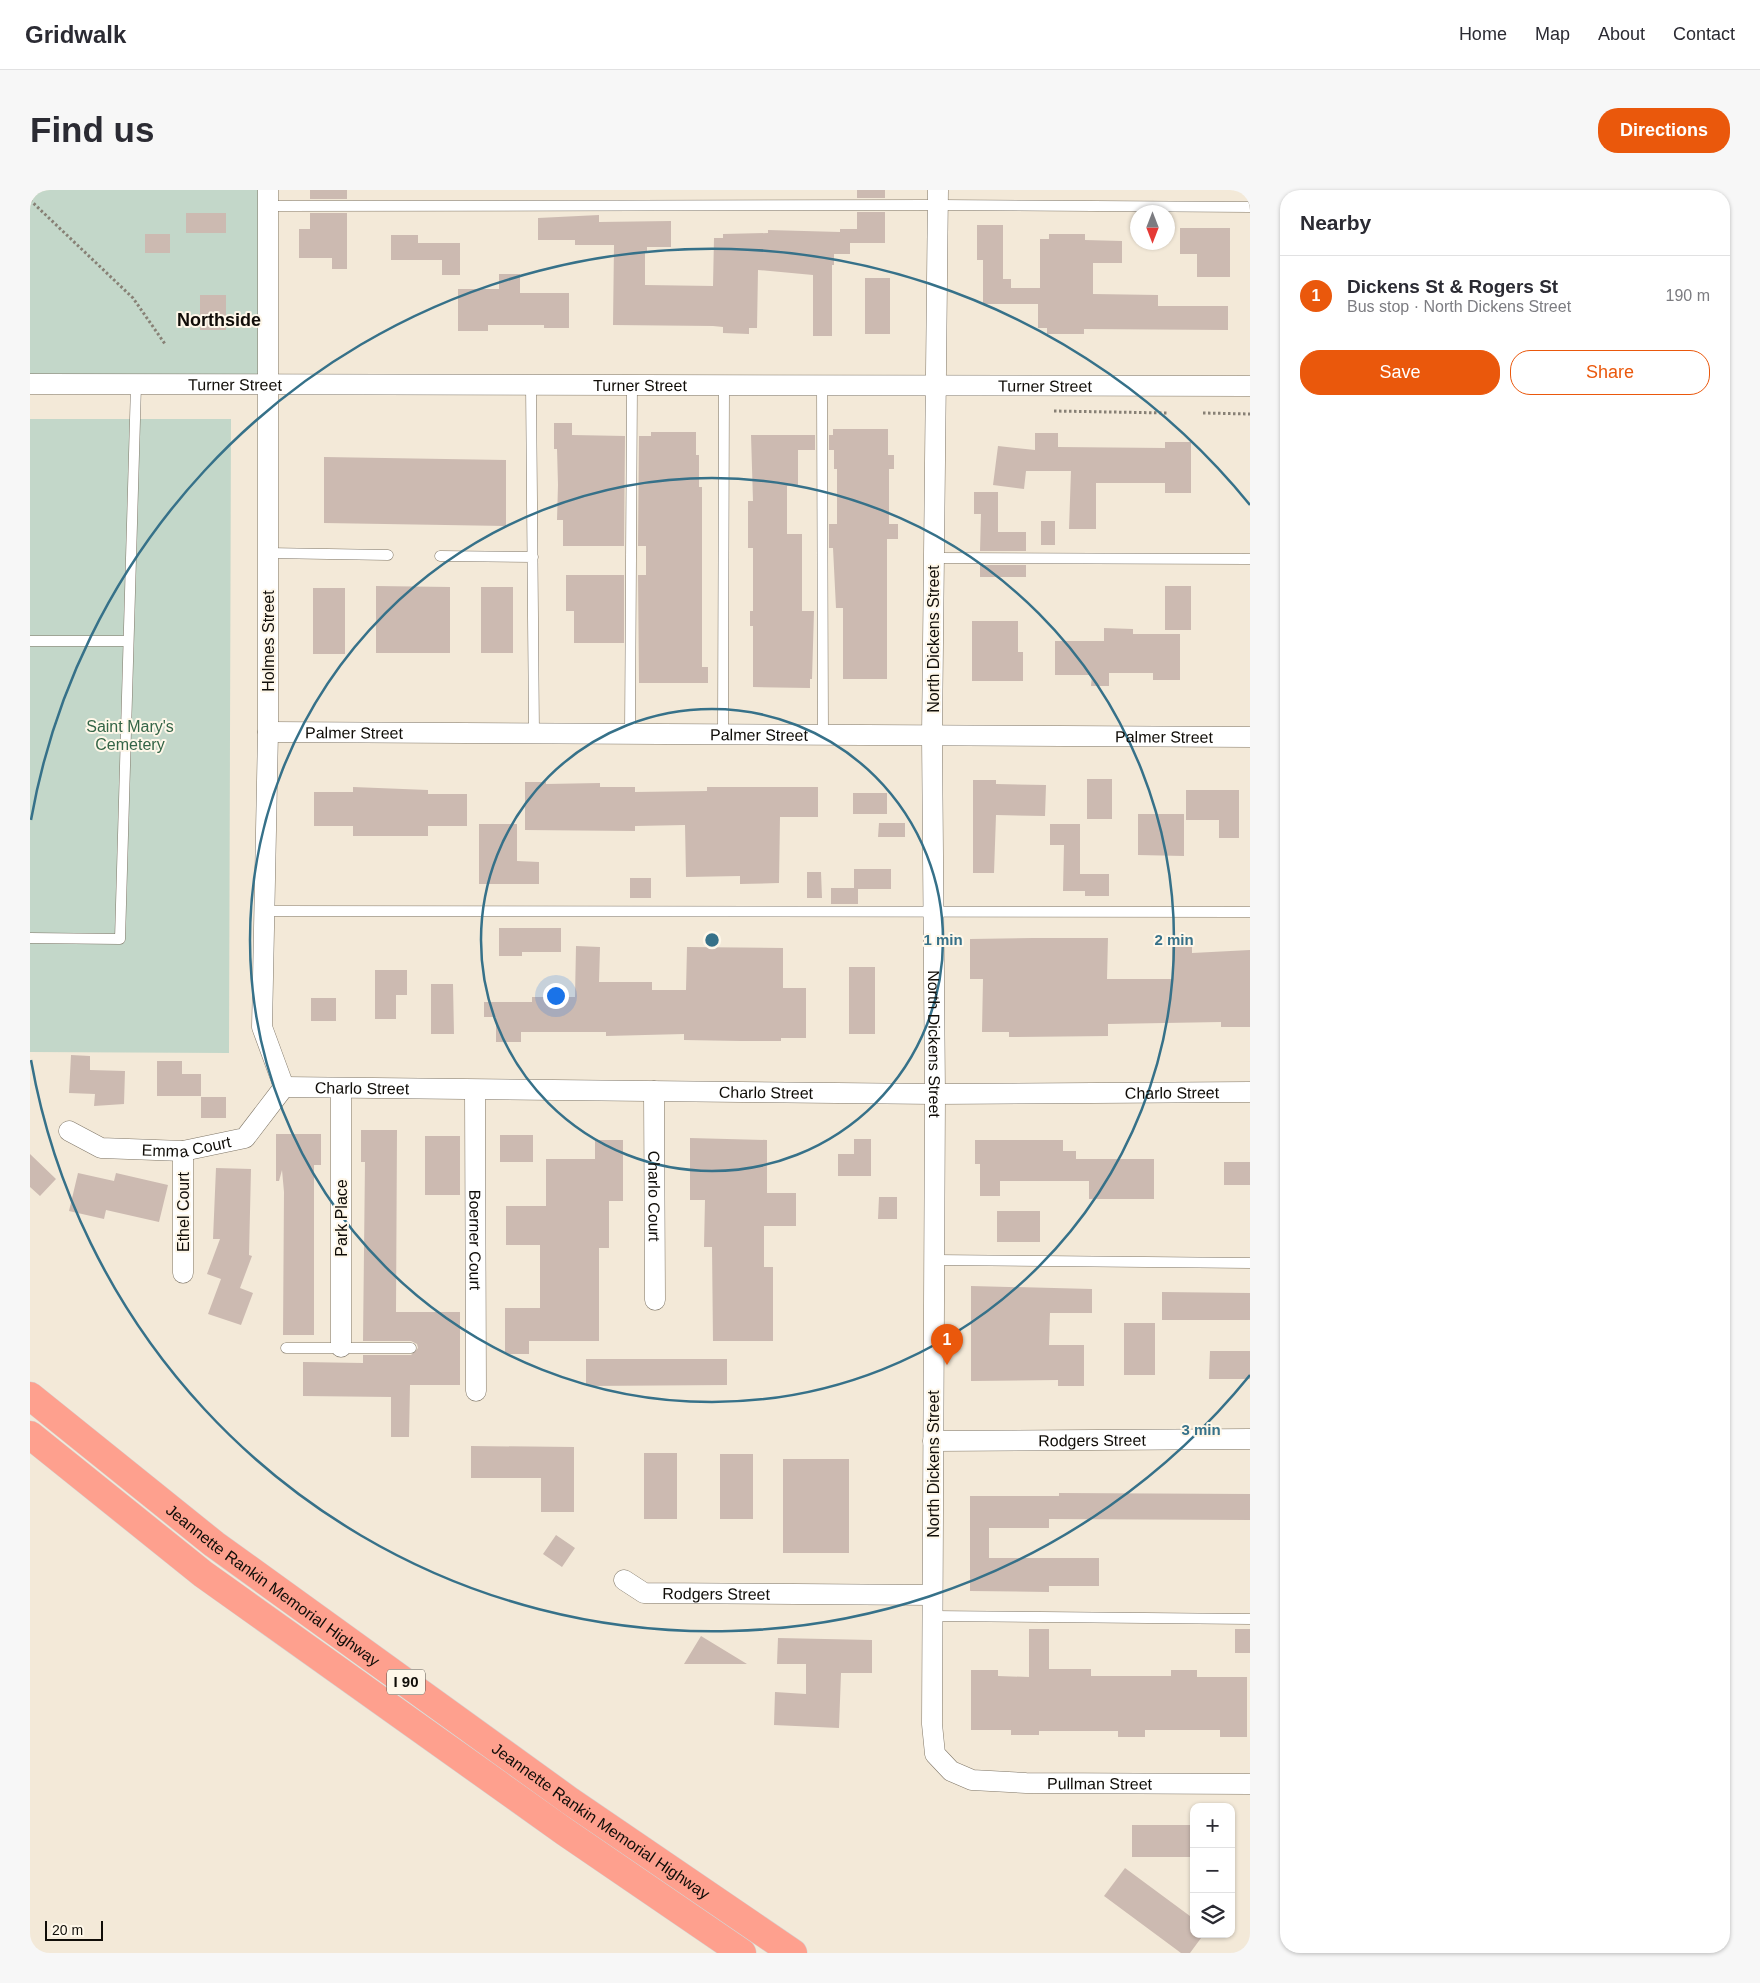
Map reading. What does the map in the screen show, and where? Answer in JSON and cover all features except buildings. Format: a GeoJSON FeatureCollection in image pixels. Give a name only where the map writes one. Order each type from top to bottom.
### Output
{"type":"FeatureCollection","features":[{"type":"Feature","properties":{"kind":"highway","name":"Jeannette Rankin Memorial Highway"},"geometry":{"type":"LineString","coordinates":[[30,1396],[214,1544],[570,1801],[793,1953]]}},
{"type":"Feature","properties":{"kind":"highway","name":"Jeannette Rankin Memorial Highway"},"geometry":{"type":"LineString","coordinates":[[30,1435],[203,1574],[565,1832],[742,1953]]}},
{"type":"Feature","properties":{"kind":"street","name":"Holmes Street"},"geometry":{"type":"LineString","coordinates":[[268,198],[268,732],[262,1027],[284,1087]]}},
{"type":"Feature","properties":{"kind":"street","name":"North Dickens Street"},"geometry":{"type":"LineString","coordinates":[[938,198],[932,735],[935,1094],[932,1724],[935,1754],[951,1771]]}},
{"type":"Feature","properties":{"kind":"street","name":"Turner Street"},"geometry":{"type":"LineString","coordinates":[[30,384],[1250,386]]}},
{"type":"Feature","properties":{"kind":"street","name":"Palmer Street"},"geometry":{"type":"LineString","coordinates":[[268,732],[1250,737]]}},
{"type":"Feature","properties":{"kind":"street","name":"Charlo Street"},"geometry":{"type":"LineString","coordinates":[[284,1087],[935,1094],[1250,1092]]}},
{"type":"Feature","properties":{"kind":"street","name":"Emma Court"},"geometry":{"type":"LineString","coordinates":[[70,1131],[101,1148],[183,1152],[245,1138],[284,1087]]}},
{"type":"Feature","properties":{"kind":"street","name":"Park Place"},"geometry":{"type":"LineString","coordinates":[[341,1089],[341,1347]]}},
{"type":"Feature","properties":{"kind":"street","name":"Boerner Court"},"geometry":{"type":"LineString","coordinates":[[475,1090],[476,1391]]}},
{"type":"Feature","properties":{"kind":"street","name":"Charlo Court"},"geometry":{"type":"LineString","coordinates":[[654,1091],[656,1300]]}},
{"type":"Feature","properties":{"kind":"street","name":"Ethel Court"},"geometry":{"type":"LineString","coordinates":[[183,1152],[183,1273]]}},
{"type":"Feature","properties":{"kind":"street","name":"Rodgers Street"},"geometry":{"type":"LineString","coordinates":[[933,1441],[1250,1439]]}},
{"type":"Feature","properties":{"kind":"street","name":"Rodgers Street"},"geometry":{"type":"LineString","coordinates":[[624,1580],[644,1593],[932,1595]]}},
{"type":"Feature","properties":{"kind":"street","name":"Pullman Street"},"geometry":{"type":"LineString","coordinates":[[951,1771],[972,1780],[1026,1783],[1250,1784]]}},
{"type":"Feature","properties":{"kind":"lane"},"geometry":{"type":"LineString","coordinates":[[268,198],[938,198],[1250,208]]}},
{"type":"Feature","properties":{"kind":"lane"},"geometry":{"type":"LineString","coordinates":[[30,938],[120,939],[136,385]]}},
{"type":"Feature","properties":{"kind":"lane"},"geometry":{"type":"LineString","coordinates":[[532,385],[534,733]]}},
{"type":"Feature","properties":{"kind":"lane"},"geometry":{"type":"LineString","coordinates":[[630,734],[632,385]]}},
{"type":"Feature","properties":{"kind":"lane"},"geometry":{"type":"LineString","coordinates":[[723,734],[724,385]]}},
{"type":"Feature","properties":{"kind":"lane"},"geometry":{"type":"LineString","coordinates":[[822,385],[823,734]]}},
{"type":"Feature","properties":{"kind":"lane"},"geometry":{"type":"LineString","coordinates":[[268,553],[388,555]]}},
{"type":"Feature","properties":{"kind":"lane"},"geometry":{"type":"LineString","coordinates":[[440,556],[533,557]]}},
{"type":"Feature","properties":{"kind":"lane"},"geometry":{"type":"LineString","coordinates":[[934,558],[1250,559]]}},
{"type":"Feature","properties":{"kind":"lane"},"geometry":{"type":"LineString","coordinates":[[30,641],[128,641]]}},
{"type":"Feature","properties":{"kind":"lane"},"geometry":{"type":"LineString","coordinates":[[264,911],[1250,912]]}},
{"type":"Feature","properties":{"kind":"lane"},"geometry":{"type":"LineString","coordinates":[[934,1260],[1250,1263]]}},
{"type":"Feature","properties":{"kind":"lane"},"geometry":{"type":"LineString","coordinates":[[286,1348],[410,1348]]}},
{"type":"Feature","properties":{"kind":"lane"},"geometry":{"type":"LineString","coordinates":[[932,1616],[1250,1619]]}},
{"type":"Feature","properties":{"kind":"path"},"geometry":{"type":"LineString","coordinates":[[30,200],[133,298],[165,344]]}},
{"type":"Feature","properties":{"kind":"path"},"geometry":{"type":"LineString","coordinates":[[1054,411],[1167,412]]}},
{"type":"Feature","properties":{"kind":"path"},"geometry":{"type":"LineString","coordinates":[[1203,413],[1250,414]]}},
{"type":"Feature","properties":{"kind":"green space"},"geometry":{"type":"Polygon","coordinates":[[[30,190],[268,190],[268,385],[30,384],[30,190]]]}},
{"type":"Feature","properties":{"kind":"green space","name":"Saint Mary's Cemetery"},"geometry":{"type":"Polygon","coordinates":[[[30,419],[231,419],[229,1053],[30,1052],[30,419]]]}},
{"type":"Feature","properties":{"kind":"place","name":"Dickens St & Rogers St"},"geometry":{"type":"Point","coordinates":[947,1365]}},
{"type":"Feature","properties":{"kind":"district","name":"Northside"},"geometry":{"type":"Point","coordinates":[219,320]}}]}
